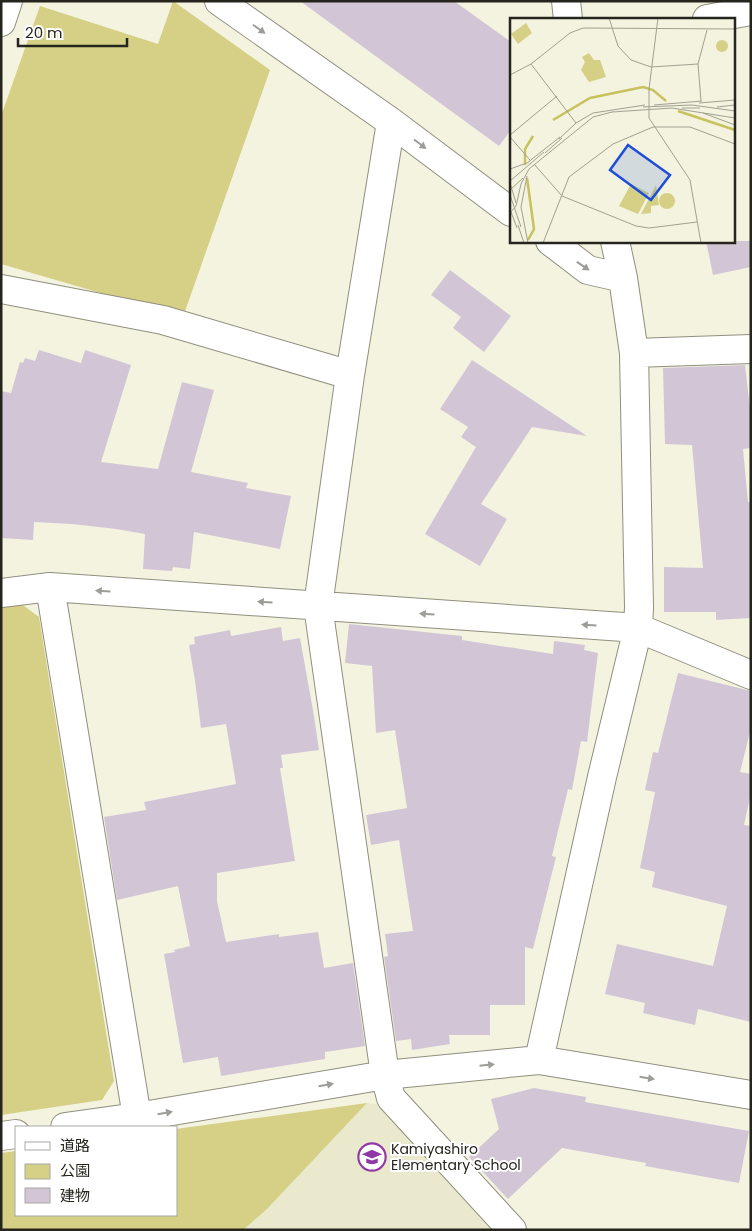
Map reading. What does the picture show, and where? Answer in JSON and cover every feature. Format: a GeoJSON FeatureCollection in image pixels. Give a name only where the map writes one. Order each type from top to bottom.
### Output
{"type":"FeatureCollection","features":[{"type":"Feature","properties":{"kind":"street"},"geometry":{"type":"LineString","coordinates":[[1,22],[8,1]]}},
{"type":"Feature","properties":{"kind":"street"},"geometry":{"type":"LineString","coordinates":[[219,1],[391,122],[510,211]]}},
{"type":"Feature","properties":{"kind":"street"},"geometry":{"type":"LineString","coordinates":[[566,1],[568,18]]}},
{"type":"Feature","properties":{"kind":"street"},"geometry":{"type":"LineString","coordinates":[[712,18],[751,11]]}},
{"type":"Feature","properties":{"kind":"street"},"geometry":{"type":"LineString","coordinates":[[391,122],[350,375],[318,606],[385,1075],[391,1098],[512,1230]]}},
{"type":"Feature","properties":{"kind":"street"},"geometry":{"type":"LineString","coordinates":[[551,242],[588,270],[623,278]]}},
{"type":"Feature","properties":{"kind":"street"},"geometry":{"type":"LineString","coordinates":[[539,1060],[600,787],[638,628],[634,353],[623,278],[615,242]]}},
{"type":"Feature","properties":{"kind":"street"},"geometry":{"type":"LineString","coordinates":[[1,289],[163,320],[350,375]]}},
{"type":"Feature","properties":{"kind":"street"},"geometry":{"type":"LineString","coordinates":[[634,353],[751,349]]}},
{"type":"Feature","properties":{"kind":"street"},"geometry":{"type":"LineString","coordinates":[[1,593],[50,587],[638,628],[751,675]]}},
{"type":"Feature","properties":{"kind":"street"},"geometry":{"type":"LineString","coordinates":[[50,587],[137,1118]]}},
{"type":"Feature","properties":{"kind":"street"},"geometry":{"type":"LineString","coordinates":[[73,1126],[137,1118],[385,1075],[539,1060],[751,1094]]}},
{"type":"Feature","properties":{"kind":"street"},"geometry":{"type":"LineString","coordinates":[[1,1136],[15,1134]]}},
{"type":"Feature","properties":{"kind":"shaded area","name":"Kamiyashiro Elementary School"},"geometry":{"type":"Polygon","coordinates":[[[367,1103],[382,1105],[493,1230],[243,1230],[267,1209],[367,1103]]]}},
{"type":"Feature","properties":{"kind":"green space"},"geometry":{"type":"Polygon","coordinates":[[[173,1],[270,70],[183,317],[1,264],[1,116],[40,6],[158,44],[173,1]]]}},
{"type":"Feature","properties":{"kind":"green space"},"geometry":{"type":"Polygon","coordinates":[[[20,603],[39,617],[114,1081],[102,1100],[1,1115],[1,606],[20,603]]]}},
{"type":"Feature","properties":{"kind":"green space"},"geometry":{"type":"Polygon","coordinates":[[[367,1103],[267,1209],[243,1230],[1,1230],[1,1153],[15,1151],[15,1216],[178,1216],[178,1129],[367,1103]]]}},
{"type":"Feature","properties":{"kind":"building"},"geometry":{"type":"Polygon","coordinates":[[[300,1],[454,1],[510,41],[510,131],[499,146],[300,1]]]}},
{"type":"Feature","properties":{"kind":"building"},"geometry":{"type":"Polygon","coordinates":[[[751,241],[751,267],[713,275],[706,242],[751,241]]]}},
{"type":"Feature","properties":{"kind":"building"},"geometry":{"type":"Polygon","coordinates":[[[450,270],[511,316],[484,352],[453,328],[461,317],[431,295],[450,270]]]}},
{"type":"Feature","properties":{"kind":"building"},"geometry":{"type":"Polygon","coordinates":[[[39,350],[81,363],[85,350],[131,365],[101,462],[158,469],[182,382],[214,390],[191,472],[248,483],[246,488],[291,496],[280,549],[194,532],[190,569],[173,567],[172,571],[143,569],[145,534],[72,524],[34,522],[33,540],[1,538],[1,391],[11,393],[20,362],[23,363],[25,358],[35,361],[39,350]]]}},
{"type":"Feature","properties":{"kind":"building"},"geometry":{"type":"Polygon","coordinates":[[[472,360],[587,436],[532,427],[481,504],[507,519],[480,566],[425,534],[476,447],[461,437],[468,427],[440,409],[472,360]]]}},
{"type":"Feature","properties":{"kind":"building"},"geometry":{"type":"Polygon","coordinates":[[[745,365],[751,417],[751,448],[743,449],[748,502],[751,502],[751,618],[716,620],[716,612],[664,612],[664,567],[703,568],[692,445],[665,444],[663,368],[745,365]]]}},
{"type":"Feature","properties":{"kind":"building"},"geometry":{"type":"Polygon","coordinates":[[[349,624],[462,636],[462,640],[553,654],[554,641],[585,645],[584,650],[598,653],[587,742],[581,741],[572,790],[568,789],[552,856],[556,857],[533,949],[525,947],[525,1005],[490,1005],[490,1035],[449,1035],[450,1044],[412,1050],[411,1039],[396,1041],[384,957],[388,956],[385,934],[413,931],[399,840],[371,845],[366,815],[407,808],[395,730],[376,733],[372,666],[345,663],[349,624]]]}},
{"type":"Feature","properties":{"kind":"building"},"geometry":{"type":"Polygon","coordinates":[[[281,627],[283,641],[300,638],[319,750],[281,755],[283,768],[280,768],[295,861],[217,873],[217,901],[226,942],[279,934],[279,937],[318,932],[324,968],[353,963],[365,1046],[325,1052],[325,1059],[221,1076],[218,1057],[183,1063],[164,954],[190,946],[178,886],[117,900],[104,817],[146,810],[144,802],[236,784],[226,724],[201,728],[189,645],[195,644],[194,637],[230,630],[231,636],[281,627]]]}},
{"type":"Feature","properties":{"kind":"building"},"geometry":{"type":"Polygon","coordinates":[[[678,673],[751,691],[751,728],[740,772],[751,774],[751,793],[744,825],[751,826],[751,1022],[698,1009],[695,1025],[643,1013],[645,1003],[605,994],[617,944],[713,966],[727,906],[652,887],[655,872],[640,868],[655,792],[645,790],[653,752],[658,753],[678,673]]]}},
{"type":"Feature","properties":{"kind":"building"},"geometry":{"type":"Polygon","coordinates":[[[534,1088],[586,1097],[585,1102],[749,1131],[739,1183],[645,1166],[646,1163],[562,1148],[508,1199],[469,1157],[499,1129],[491,1099],[534,1088]]]}},
{"type":"Feature","properties":{"kind":"place","name":"Kamiyashiro Elementary School"},"geometry":{"type":"Point","coordinates":[372,1157]}}]}
